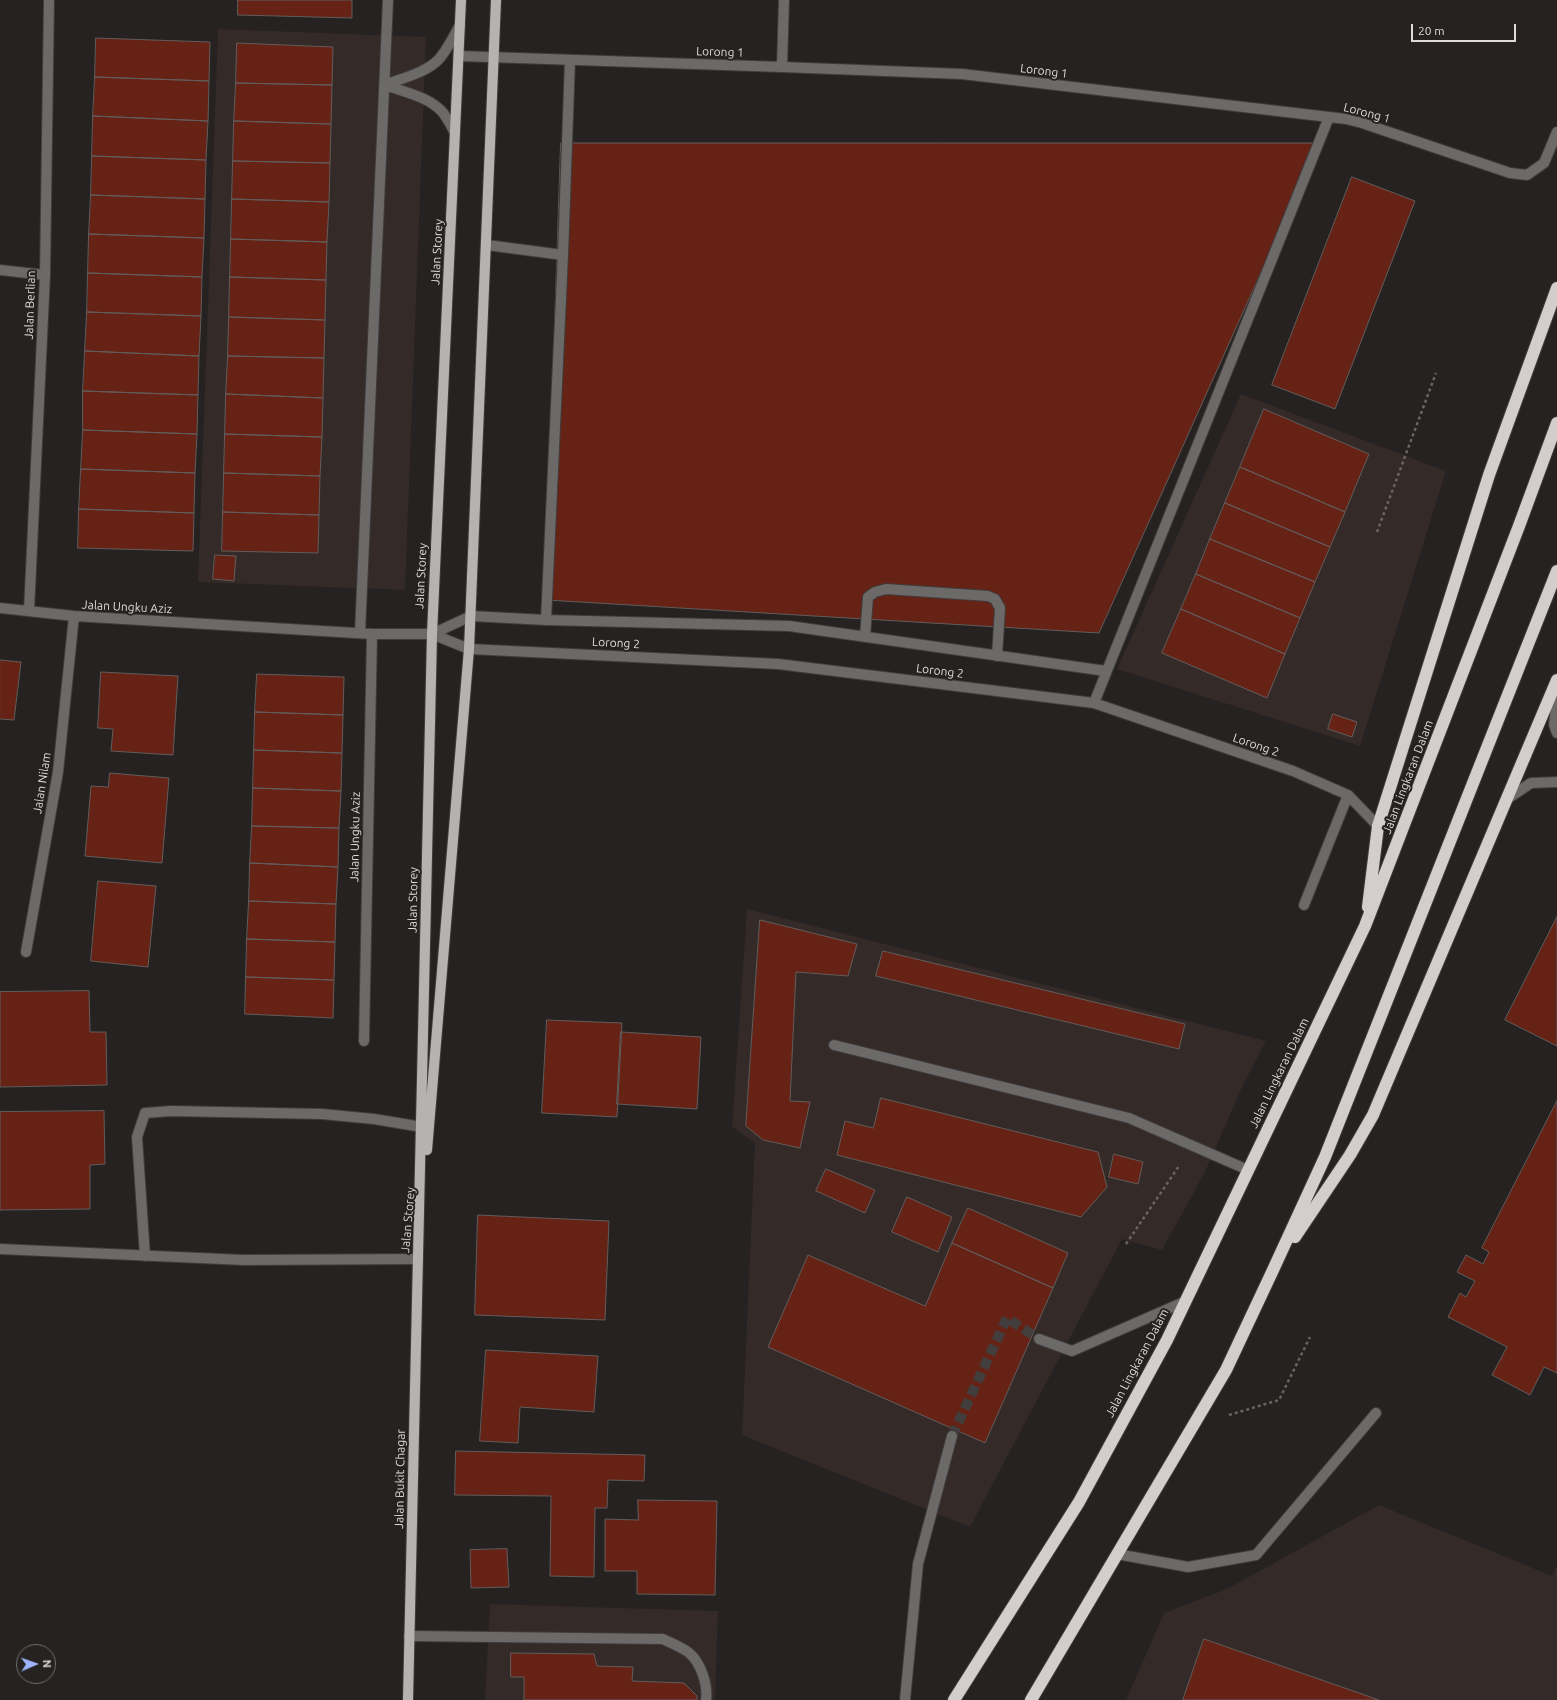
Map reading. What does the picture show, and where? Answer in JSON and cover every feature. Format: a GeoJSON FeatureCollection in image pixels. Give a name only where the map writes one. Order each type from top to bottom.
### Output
{"type":"FeatureCollection","features":[{"type":"Feature","properties":{"kind":"highway"},"geometry":{"type":"LineString","coordinates":[[1365,926],[1378,826],[1489,474],[1557,288]]}},
{"type":"Feature","properties":{"kind":"highway","name":"Jalan Lingkaran Dalam"},"geometry":{"type":"LineString","coordinates":[[954,1700],[1079,1502],[1167,1340],[1365,926],[1519,526],[1557,423]]}},
{"type":"Feature","properties":{"kind":"highway"},"geometry":{"type":"LineString","coordinates":[[1031,1700],[1226,1370],[1273,1270],[1325,1157],[1557,571]]}},
{"type":"Feature","properties":{"kind":"highway"},"geometry":{"type":"LineString","coordinates":[[1273,1270],[1350,1155],[1373,1116],[1557,680]]}},
{"type":"Feature","properties":{"kind":"main road","name":"Jalan Storey"},"geometry":{"type":"LineString","coordinates":[[418,1260],[432,634],[462,0]]}},
{"type":"Feature","properties":{"kind":"main road","name":"Jalan Storey"},"geometry":{"type":"LineString","coordinates":[[418,1260],[469,649],[495,57],[496,0]]}},
{"type":"Feature","properties":{"kind":"main road","name":"Jalan Bukit Chagar"},"geometry":{"type":"LineString","coordinates":[[408,1700],[418,1260]]}},
{"type":"Feature","properties":{"kind":"street","name":"Jalan Berlian"},"geometry":{"type":"LineString","coordinates":[[29,611],[44,275],[49,0]]}},
{"type":"Feature","properties":{"kind":"street"},"geometry":{"type":"LineString","coordinates":[[360,633],[388,0]]}},
{"type":"Feature","properties":{"kind":"street"},"geometry":{"type":"LineString","coordinates":[[782,67],[784,0]]}},
{"type":"Feature","properties":{"kind":"street"},"geometry":{"type":"LineString","coordinates":[[385,84],[423,70],[432,65],[439,59],[460,24]]}},
{"type":"Feature","properties":{"kind":"street","name":"Lorong 1"},"geometry":{"type":"LineString","coordinates":[[459,56],[962,74],[1329,117],[1362,123],[1510,173],[1527,175],[1544,163],[1557,132]]}},
{"type":"Feature","properties":{"kind":"street"},"geometry":{"type":"LineString","coordinates":[[546,620],[563,255],[570,60]]}},
{"type":"Feature","properties":{"kind":"street"},"geometry":{"type":"LineString","coordinates":[[385,84],[425,100],[434,106],[443,113],[456,133]]}},
{"type":"Feature","properties":{"kind":"street"},"geometry":{"type":"LineString","coordinates":[[1094,703],[1329,117]]}},
{"type":"Feature","properties":{"kind":"street"},"geometry":{"type":"LineString","coordinates":[[487,246],[563,255]]}},
{"type":"Feature","properties":{"kind":"street"},"geometry":{"type":"LineString","coordinates":[[0,270],[44,275]]}},
{"type":"Feature","properties":{"kind":"street"},"geometry":{"type":"LineString","coordinates":[[865,637],[868,598],[875,592],[886,589],[988,596],[995,600],[1000,608],[997,656]]}},
{"type":"Feature","properties":{"kind":"street","name":"Jalan Ungku Aziz"},"geometry":{"type":"LineString","coordinates":[[0,608],[74,616],[372,634],[432,634],[469,649]]}},
{"type":"Feature","properties":{"kind":"street","name":"Jalan Nilam"},"geometry":{"type":"LineString","coordinates":[[26,952],[58,772],[74,616]]}},
{"type":"Feature","properties":{"kind":"street"},"geometry":{"type":"LineString","coordinates":[[432,634],[471,616],[546,620],[789,626],[1106,671]]}},
{"type":"Feature","properties":{"kind":"street","name":"Jalan Ungku Aziz"},"geometry":{"type":"LineString","coordinates":[[364,1041],[372,634]]}},
{"type":"Feature","properties":{"kind":"street","name":"Lorong 2"},"geometry":{"type":"LineString","coordinates":[[469,649],[778,664],[1094,703],[1293,771],[1348,795],[1378,826]]}},
{"type":"Feature","properties":{"kind":"street"},"geometry":{"type":"LineString","coordinates":[[1557,696],[1554,725],[1557,733]]}},
{"type":"Feature","properties":{"kind":"street"},"geometry":{"type":"LineString","coordinates":[[1507,799],[1531,783],[1557,782]]}},
{"type":"Feature","properties":{"kind":"street"},"geometry":{"type":"LineString","coordinates":[[1304,905],[1348,795]]}},
{"type":"Feature","properties":{"kind":"street"},"geometry":{"type":"LineString","coordinates":[[834,1045],[1129,1118],[1248,1170]]}},
{"type":"Feature","properties":{"kind":"street"},"geometry":{"type":"LineString","coordinates":[[144,1256],[137,1137],[145,1113],[171,1111],[322,1114],[374,1119],[422,1127]]}},
{"type":"Feature","properties":{"kind":"street"},"geometry":{"type":"LineString","coordinates":[[0,1249],[244,1260],[418,1260]]}},
{"type":"Feature","properties":{"kind":"street"},"geometry":{"type":"LineString","coordinates":[[1039,1339],[1072,1351],[1186,1301]]}},
{"type":"Feature","properties":{"kind":"street"},"geometry":{"type":"LineString","coordinates":[[1117,1554],[1188,1567],[1256,1555],[1376,1413]]}},
{"type":"Feature","properties":{"kind":"street"},"geometry":{"type":"LineString","coordinates":[[905,1700],[918,1564],[952,1436]]}},
{"type":"Feature","properties":{"kind":"street"},"geometry":{"type":"LineString","coordinates":[[409,1636],[663,1639],[688,1652],[697,1661],[704,1680],[707,1694],[706,1700]]}},
{"type":"Feature","properties":{"kind":"path"},"geometry":{"type":"LineString","coordinates":[[1377,532],[1436,373]]}},
{"type":"Feature","properties":{"kind":"path"},"geometry":{"type":"LineString","coordinates":[[1126,1244],[1193,1146]]}},
{"type":"Feature","properties":{"kind":"path"},"geometry":{"type":"LineString","coordinates":[[1194,1425],[1279,1400],[1310,1337]]}},
{"type":"Feature","properties":{"kind":"shaded area"},"geometry":{"type":"Polygon","coordinates":[[[218,29],[426,37],[405,590],[198,582],[218,29]]]}},
{"type":"Feature","properties":{"kind":"shaded area"},"geometry":{"type":"Polygon","coordinates":[[[1241,394],[1446,471],[1360,746],[1117,669],[1241,394]]]}},
{"type":"Feature","properties":{"kind":"shaded area"},"geometry":{"type":"Polygon","coordinates":[[[747,909],[1266,1041],[1243,1085],[1205,1172],[1162,1250],[1122,1239],[970,1527],[742,1435],[755,1143],[732,1127],[747,909]]]}},
{"type":"Feature","properties":{"kind":"shaded area"},"geometry":{"type":"Polygon","coordinates":[[[1379,1505],[1552,1576],[1557,1565],[1557,1700],[1126,1700],[1164,1613],[1227,1589],[1379,1505]]]}},
{"type":"Feature","properties":{"kind":"shaded area"},"geometry":{"type":"Polygon","coordinates":[[[490,1604],[718,1611],[715,1700],[485,1700],[490,1604]]]}},
{"type":"Feature","properties":{"kind":"building"},"geometry":{"type":"Polygon","coordinates":[[[238,0],[352,0],[352,18],[238,15],[238,0]]]}},
{"type":"Feature","properties":{"kind":"building"},"geometry":{"type":"Polygon","coordinates":[[[96,38],[210,42],[209,81],[95,77],[96,38]]]}},
{"type":"Feature","properties":{"kind":"building"},"geometry":{"type":"Polygon","coordinates":[[[237,43],[333,47],[332,85],[236,83],[237,43]]]}},
{"type":"Feature","properties":{"kind":"building"},"geometry":{"type":"Polygon","coordinates":[[[95,77],[209,81],[208,121],[93,116],[95,77]]]}},
{"type":"Feature","properties":{"kind":"building"},"geometry":{"type":"Polygon","coordinates":[[[236,83],[332,85],[331,124],[234,121],[236,83]]]}},
{"type":"Feature","properties":{"kind":"building"},"geometry":{"type":"Polygon","coordinates":[[[93,116],[208,121],[206,160],[92,156],[93,116]]]}},
{"type":"Feature","properties":{"kind":"building"},"geometry":{"type":"Polygon","coordinates":[[[234,121],[331,124],[330,163],[233,161],[234,121]]]}},
{"type":"Feature","properties":{"kind":"building"},"geometry":{"type":"Polygon","coordinates":[[[561,143],[1319,143],[1099,633],[546,600],[561,143]]]}},
{"type":"Feature","properties":{"kind":"building"},"geometry":{"type":"Polygon","coordinates":[[[92,156],[206,160],[205,199],[91,195],[92,156]]]}},
{"type":"Feature","properties":{"kind":"building"},"geometry":{"type":"Polygon","coordinates":[[[233,161],[330,163],[329,202],[232,199],[233,161]]]}},
{"type":"Feature","properties":{"kind":"building"},"geometry":{"type":"Polygon","coordinates":[[[1352,177],[1415,201],[1335,409],[1272,385],[1352,177]]]}},
{"type":"Feature","properties":{"kind":"building"},"geometry":{"type":"Polygon","coordinates":[[[91,195],[205,199],[204,238],[89,234],[91,195]]]}},
{"type":"Feature","properties":{"kind":"building"},"geometry":{"type":"Polygon","coordinates":[[[232,199],[329,202],[327,242],[231,239],[232,199]]]}},
{"type":"Feature","properties":{"kind":"building"},"geometry":{"type":"Polygon","coordinates":[[[89,234],[204,238],[202,277],[88,273],[89,234]]]}},
{"type":"Feature","properties":{"kind":"building"},"geometry":{"type":"Polygon","coordinates":[[[231,239],[327,242],[326,280],[230,277],[231,239]]]}},
{"type":"Feature","properties":{"kind":"building"},"geometry":{"type":"Polygon","coordinates":[[[88,273],[202,277],[201,316],[87,312],[88,273]]]}},
{"type":"Feature","properties":{"kind":"building"},"geometry":{"type":"Polygon","coordinates":[[[230,277],[326,280],[325,320],[229,317],[230,277]]]}},
{"type":"Feature","properties":{"kind":"building"},"geometry":{"type":"Polygon","coordinates":[[[87,312],[201,316],[199,356],[85,351],[87,312]]]}},
{"type":"Feature","properties":{"kind":"building"},"geometry":{"type":"Polygon","coordinates":[[[229,317],[325,320],[324,358],[228,356],[229,317]]]}},
{"type":"Feature","properties":{"kind":"building"},"geometry":{"type":"Polygon","coordinates":[[[85,351],[199,356],[198,395],[83,391],[85,351]]]}},
{"type":"Feature","properties":{"kind":"building"},"geometry":{"type":"Polygon","coordinates":[[[228,356],[324,358],[323,398],[226,394],[228,356]]]}},
{"type":"Feature","properties":{"kind":"building"},"geometry":{"type":"Polygon","coordinates":[[[83,391],[198,395],[197,434],[83,430],[83,391]]]}},
{"type":"Feature","properties":{"kind":"building"},"geometry":{"type":"Polygon","coordinates":[[[226,394],[323,398],[322,437],[225,434],[226,394]]]}},
{"type":"Feature","properties":{"kind":"building"},"geometry":{"type":"Polygon","coordinates":[[[1264,409],[1369,454],[1345,512],[1240,467],[1264,409]]]}},
{"type":"Feature","properties":{"kind":"building"},"geometry":{"type":"Polygon","coordinates":[[[83,430],[197,434],[195,473],[81,469],[83,430]]]}},
{"type":"Feature","properties":{"kind":"building"},"geometry":{"type":"Polygon","coordinates":[[[225,434],[322,437],[320,476],[224,473],[225,434]]]}},
{"type":"Feature","properties":{"kind":"building"},"geometry":{"type":"Polygon","coordinates":[[[1240,467],[1345,512],[1330,547],[1225,503],[1240,467]]]}},
{"type":"Feature","properties":{"kind":"building"},"geometry":{"type":"Polygon","coordinates":[[[81,469],[195,473],[194,513],[79,509],[81,469]]]}},
{"type":"Feature","properties":{"kind":"building"},"geometry":{"type":"Polygon","coordinates":[[[224,473],[320,476],[319,515],[223,512],[224,473]]]}},
{"type":"Feature","properties":{"kind":"building"},"geometry":{"type":"Polygon","coordinates":[[[1225,503],[1330,547],[1315,582],[1210,539],[1225,503]]]}},
{"type":"Feature","properties":{"kind":"building"},"geometry":{"type":"Polygon","coordinates":[[[79,509],[194,513],[193,551],[78,548],[79,509]]]}},
{"type":"Feature","properties":{"kind":"building"},"geometry":{"type":"Polygon","coordinates":[[[223,512],[319,515],[318,553],[222,551],[223,512]]]}},
{"type":"Feature","properties":{"kind":"building"},"geometry":{"type":"Polygon","coordinates":[[[1210,539],[1315,582],[1300,618],[1196,574],[1210,539]]]}},
{"type":"Feature","properties":{"kind":"building"},"geometry":{"type":"Polygon","coordinates":[[[215,555],[236,556],[234,581],[213,579],[215,555]]]}},
{"type":"Feature","properties":{"kind":"building"},"geometry":{"type":"Polygon","coordinates":[[[1196,574],[1300,618],[1285,654],[1181,609],[1196,574]]]}},
{"type":"Feature","properties":{"kind":"building"},"geometry":{"type":"Polygon","coordinates":[[[1181,609],[1285,654],[1267,698],[1162,653],[1181,609]]]}},
{"type":"Feature","properties":{"kind":"building"},"geometry":{"type":"Polygon","coordinates":[[[0,660],[21,662],[14,720],[0,719],[0,660]]]}},
{"type":"Feature","properties":{"kind":"building"},"geometry":{"type":"Polygon","coordinates":[[[101,672],[178,676],[173,755],[111,751],[113,729],[98,728],[101,672]]]}},
{"type":"Feature","properties":{"kind":"building"},"geometry":{"type":"Polygon","coordinates":[[[257,674],[344,677],[343,715],[255,712],[257,674]]]}},
{"type":"Feature","properties":{"kind":"building"},"geometry":{"type":"Polygon","coordinates":[[[255,712],[343,715],[342,753],[254,750],[255,712]]]}},
{"type":"Feature","properties":{"kind":"building"},"geometry":{"type":"Polygon","coordinates":[[[1333,714],[1357,722],[1352,737],[1328,729],[1333,714]]]}},
{"type":"Feature","properties":{"kind":"building"},"geometry":{"type":"Polygon","coordinates":[[[254,750],[342,753],[341,791],[253,788],[254,750]]]}},
{"type":"Feature","properties":{"kind":"building"},"geometry":{"type":"Polygon","coordinates":[[[110,773],[169,778],[162,863],[85,856],[91,786],[108,787],[110,773]]]}},
{"type":"Feature","properties":{"kind":"building"},"geometry":{"type":"Polygon","coordinates":[[[253,788],[341,791],[339,828],[252,826],[253,788]]]}},
{"type":"Feature","properties":{"kind":"building"},"geometry":{"type":"Polygon","coordinates":[[[252,826],[339,828],[338,867],[250,863],[252,826]]]}},
{"type":"Feature","properties":{"kind":"building"},"geometry":{"type":"Polygon","coordinates":[[[250,863],[338,867],[336,904],[249,901],[250,863]]]}},
{"type":"Feature","properties":{"kind":"building"},"geometry":{"type":"Polygon","coordinates":[[[98,881],[156,886],[148,967],[91,961],[98,881]]]}},
{"type":"Feature","properties":{"kind":"building"},"geometry":{"type":"Polygon","coordinates":[[[249,901],[336,904],[335,942],[247,939],[249,901]]]}},
{"type":"Feature","properties":{"kind":"building"},"geometry":{"type":"Polygon","coordinates":[[[1557,917],[1557,1046],[1505,1020],[1557,917]]]}},
{"type":"Feature","properties":{"kind":"building"},"geometry":{"type":"Polygon","coordinates":[[[760,920],[857,944],[848,976],[796,972],[790,1101],[810,1102],[800,1148],[763,1140],[746,1126],[760,920]]]}},
{"type":"Feature","properties":{"kind":"building"},"geometry":{"type":"Polygon","coordinates":[[[247,939],[335,942],[334,980],[246,977],[247,939]]]}},
{"type":"Feature","properties":{"kind":"building"},"geometry":{"type":"Polygon","coordinates":[[[883,951],[1185,1024],[1179,1049],[876,976],[883,951]]]}},
{"type":"Feature","properties":{"kind":"building"},"geometry":{"type":"Polygon","coordinates":[[[246,977],[334,980],[333,1018],[245,1014],[246,977]]]}},
{"type":"Feature","properties":{"kind":"building"},"geometry":{"type":"Polygon","coordinates":[[[89,991],[90,1032],[106,1032],[107,1085],[0,1087],[0,992],[89,991]]]}},
{"type":"Feature","properties":{"kind":"building"},"geometry":{"type":"Polygon","coordinates":[[[547,1020],[622,1023],[617,1117],[542,1113],[547,1020]]]}},
{"type":"Feature","properties":{"kind":"building"},"geometry":{"type":"Polygon","coordinates":[[[621,1032],[701,1037],[697,1109],[617,1104],[621,1032]]]}},
{"type":"Feature","properties":{"kind":"building"},"geometry":{"type":"Polygon","coordinates":[[[881,1098],[1098,1152],[1107,1187],[1081,1217],[837,1155],[845,1121],[873,1128],[881,1098]]]}},
{"type":"Feature","properties":{"kind":"building"},"geometry":{"type":"Polygon","coordinates":[[[1557,1101],[1557,1373],[1544,1367],[1530,1395],[1492,1375],[1507,1347],[1448,1317],[1460,1293],[1466,1297],[1475,1281],[1457,1272],[1466,1255],[1483,1264],[1489,1252],[1482,1248],[1557,1101]]]}},
{"type":"Feature","properties":{"kind":"building"},"geometry":{"type":"Polygon","coordinates":[[[104,1111],[105,1164],[90,1165],[90,1209],[0,1210],[0,1112],[104,1111]]]}},
{"type":"Feature","properties":{"kind":"building"},"geometry":{"type":"Polygon","coordinates":[[[1114,1154],[1143,1162],[1138,1184],[1109,1177],[1114,1154]]]}},
{"type":"Feature","properties":{"kind":"building"},"geometry":{"type":"Polygon","coordinates":[[[826,1169],[875,1190],[865,1213],[816,1191],[826,1169]]]}},
{"type":"Feature","properties":{"kind":"building"},"geometry":{"type":"Polygon","coordinates":[[[907,1197],[952,1217],[938,1252],[892,1232],[907,1197]]]}},
{"type":"Feature","properties":{"kind":"building"},"geometry":{"type":"Polygon","coordinates":[[[968,1208],[1068,1253],[1053,1288],[952,1243],[968,1208]]]}},
{"type":"Feature","properties":{"kind":"building"},"geometry":{"type":"Polygon","coordinates":[[[478,1215],[609,1221],[605,1320],[475,1315],[478,1215]]]}},
{"type":"Feature","properties":{"kind":"building"},"geometry":{"type":"Polygon","coordinates":[[[952,1243],[1053,1288],[985,1443],[768,1347],[808,1255],[925,1306],[952,1243]]]}},
{"type":"Feature","properties":{"kind":"building"},"geometry":{"type":"Polygon","coordinates":[[[486,1350],[598,1356],[594,1412],[520,1407],[518,1443],[480,1441],[486,1350]]]}},
{"type":"Feature","properties":{"kind":"building"},"geometry":{"type":"Polygon","coordinates":[[[456,1451],[645,1455],[644,1481],[608,1480],[607,1508],[595,1508],[594,1577],[550,1576],[551,1496],[455,1495],[456,1451]]]}},
{"type":"Feature","properties":{"kind":"building"},"geometry":{"type":"Polygon","coordinates":[[[638,1500],[717,1501],[715,1595],[637,1594],[637,1571],[605,1571],[605,1519],[638,1520],[638,1500]]]}},
{"type":"Feature","properties":{"kind":"building"},"geometry":{"type":"Polygon","coordinates":[[[507,1549],[509,1587],[471,1588],[470,1550],[507,1549]]]}},
{"type":"Feature","properties":{"kind":"building"},"geometry":{"type":"Polygon","coordinates":[[[1204,1639],[1379,1700],[1183,1700],[1204,1639]]]}},
{"type":"Feature","properties":{"kind":"building"},"geometry":{"type":"Polygon","coordinates":[[[511,1653],[594,1654],[597,1666],[633,1667],[632,1681],[684,1683],[697,1696],[697,1700],[524,1700],[524,1677],[511,1677],[511,1653]]]}},
{"type":"Feature","properties":{"kind":"tunnel"},"geometry":{"type":"LineString","coordinates":[[952,1436],[1007,1318],[1039,1339]]}}]}
